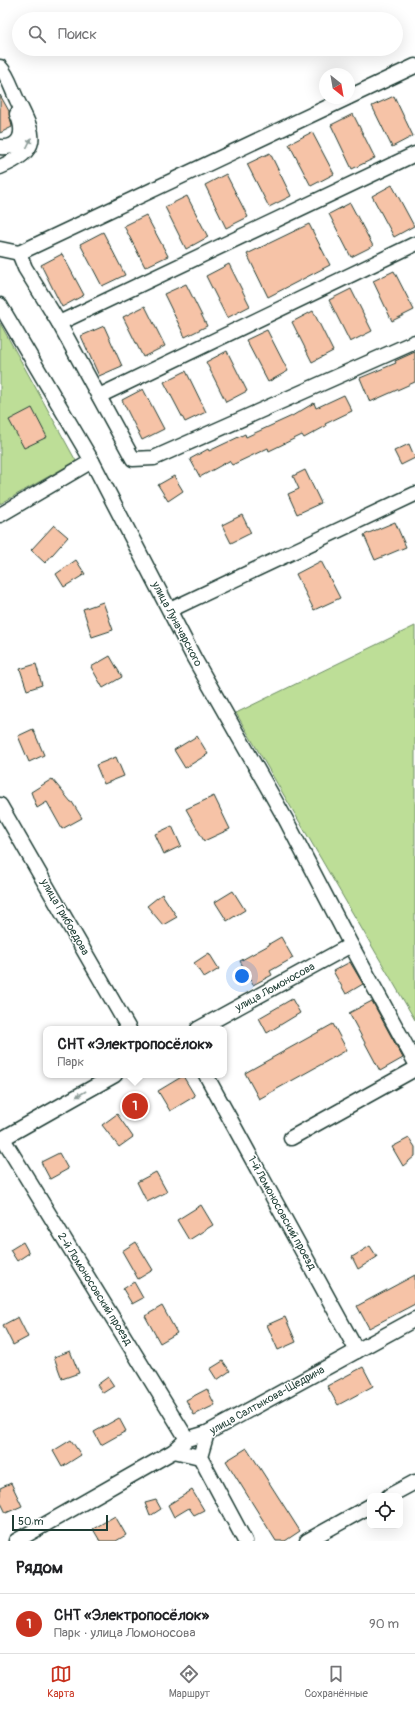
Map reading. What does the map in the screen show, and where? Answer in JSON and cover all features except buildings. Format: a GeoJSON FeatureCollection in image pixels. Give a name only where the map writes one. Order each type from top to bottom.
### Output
{"type":"FeatureCollection","features":[{"type":"Feature","properties":{"kind":"street"},"geometry":{"type":"LineString","coordinates":[[355,95],[415,66]]}},
{"type":"Feature","properties":{"kind":"street"},"geometry":{"type":"LineString","coordinates":[[0,158],[3,156],[6,147],[20,139],[22,129],[19,118],[5,91],[1,67]]}},
{"type":"Feature","properties":{"kind":"street"},"geometry":{"type":"LineString","coordinates":[[0,167],[23,154],[30,145],[32,138],[32,132],[28,122],[1,67]]}},
{"type":"Feature","properties":{"kind":"street"},"geometry":{"type":"LineString","coordinates":[[0,249],[19,253],[335,104]]}},
{"type":"Feature","properties":{"kind":"street"},"geometry":{"type":"LineString","coordinates":[[59,323],[415,154]]}},
{"type":"Feature","properties":{"kind":"street"},"geometry":{"type":"LineString","coordinates":[[99,396],[415,244]]}},
{"type":"Feature","properties":{"kind":"street"},"geometry":{"type":"LineString","coordinates":[[19,253],[25,268],[59,323],[133,459],[154,458],[415,342]]}},
{"type":"Feature","properties":{"kind":"street","name":"улица Луначарского"},"geometry":{"type":"LineString","coordinates":[[0,305],[92,460],[194,658],[286,820],[351,945],[415,1062]]}},
{"type":"Feature","properties":{"kind":"street"},"geometry":{"type":"LineString","coordinates":[[0,515],[92,460]]}},
{"type":"Feature","properties":{"kind":"street"},"geometry":{"type":"LineString","coordinates":[[170,610],[415,494]]}},
{"type":"Feature","properties":{"kind":"street","name":"улица Грибоедова"},"geometry":{"type":"LineString","coordinates":[[0,805],[127,1026]]}},
{"type":"Feature","properties":{"kind":"street","name":"улица Ломоносова"},"geometry":{"type":"LineString","coordinates":[[203,1026],[351,945]]}},
{"type":"Feature","properties":{"kind":"street"},"geometry":{"type":"LineString","coordinates":[[291,1138],[415,1069]]}},
{"type":"Feature","properties":{"kind":"street"},"geometry":{"type":"LineString","coordinates":[[1,1140],[110,1078]]}},
{"type":"Feature","properties":{"kind":"street","name":"1-й Ломоносовский проезд"},"geometry":{"type":"LineString","coordinates":[[208,1078],[357,1351]]}},
{"type":"Feature","properties":{"kind":"street","name":"2-й Ломоносовский проезд"},"geometry":{"type":"LineString","coordinates":[[1,1140],[188,1439]]}},
{"type":"Feature","properties":{"kind":"street","name":"улица Салтыкова-Щедрина"},"geometry":{"type":"LineString","coordinates":[[16,1541],[174,1451],[188,1439],[207,1433],[415,1319]]}},
{"type":"Feature","properties":{"kind":"street"},"geometry":{"type":"LineString","coordinates":[[207,1433],[200,1457],[245,1541]]}},
{"type":"Feature","properties":{"kind":"street"},"geometry":{"type":"LineString","coordinates":[[174,1451],[200,1457]]}},
{"type":"Feature","properties":{"kind":"street"},"geometry":{"type":"LineString","coordinates":[[396,1493],[414,1486]]}},
{"type":"Feature","properties":{"kind":"street"},"geometry":{"type":"LineString","coordinates":[[307,1541],[367,1508]]}},
{"type":"Feature","properties":{"kind":"green space"},"geometry":{"type":"Polygon","coordinates":[[[0,323],[76,461],[0,504],[0,323]]]}},
{"type":"Feature","properties":{"kind":"green space"},"geometry":{"type":"Polygon","coordinates":[[[415,626],[415,1020],[236,713],[415,626]]]}},
{"type":"Feature","properties":{"kind":"place","name":"СНТ «Электропосёлок»"},"geometry":{"type":"Point","coordinates":[135,1106]}}]}
